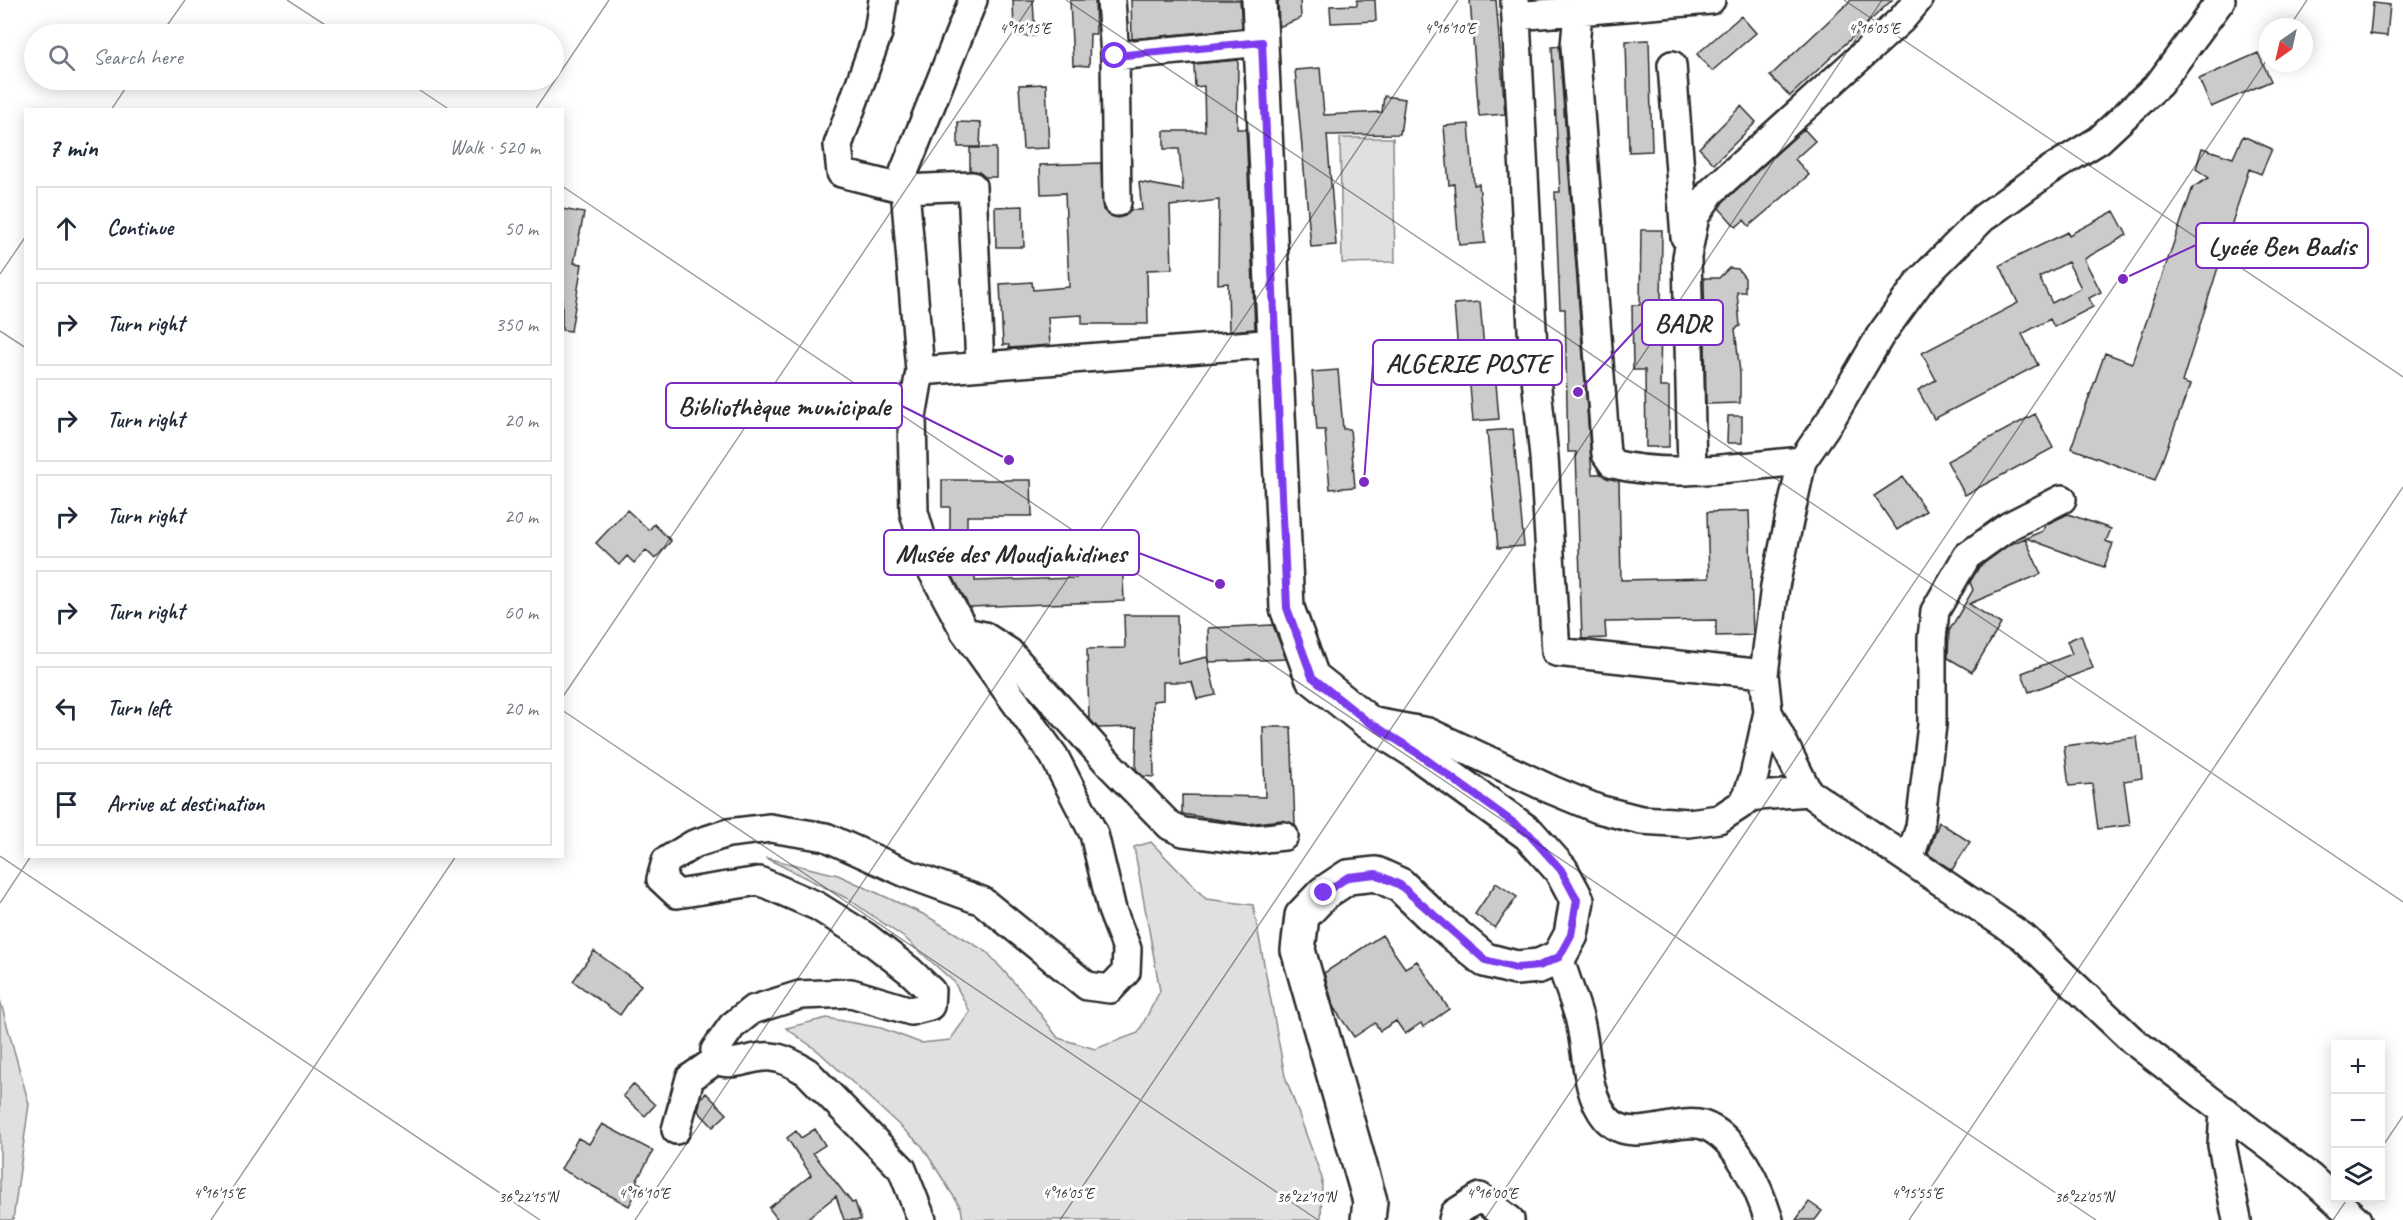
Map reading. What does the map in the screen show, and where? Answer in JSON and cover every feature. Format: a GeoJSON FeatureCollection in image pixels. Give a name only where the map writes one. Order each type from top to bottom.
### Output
{"type":"FeatureCollection","features":[{"type":"Feature","properties":{"kind":"main road"},"geometry":{"type":"LineString","coordinates":[[1259,0],[1287,608],[1312,677],[1367,721],[1416,752],[1529,834],[1561,870],[1577,900],[1571,935],[1559,957],[1539,966],[1516,968],[1485,960],[1400,885],[1376,874],[1348,877],[1324,893],[1302,916],[1298,950],[1370,1201],[1368,1220]]}},
{"type":"Feature","properties":{"kind":"street"},"geometry":{"type":"LineString","coordinates":[[884,0],[878,33],[838,146],[841,173],[905,189],[972,186],[980,366]]}},
{"type":"Feature","properties":{"kind":"street"},"geometry":{"type":"LineString","coordinates":[[922,1220],[902,1169],[807,1072],[788,1061],[769,1056],[730,1064],[719,1058],[715,1050],[732,1026],[752,1010],[800,995],[851,993],[911,1011],[930,1006],[931,991],[910,971],[865,936],[817,906],[759,881],[677,894],[661,879],[666,861],[694,844],[728,834],[770,828],[826,837],[908,874],[982,901],[1087,986],[1110,989],[1126,972],[1127,949],[1112,910],[1094,834],[1054,756],[965,632],[930,567],[914,512],[912,417],[920,371],[904,172],[973,0]]}},
{"type":"Feature","properties":{"kind":"street"},"geometry":{"type":"LineString","coordinates":[[1111,0],[1115,56],[1117,202]]}},
{"type":"Feature","properties":{"kind":"street"},"geometry":{"type":"LineString","coordinates":[[1711,0],[1578,12],[1515,8],[1533,348],[1544,457],[1556,652],[1764,675]]}},
{"type":"Feature","properties":{"kind":"street"},"geometry":{"type":"LineString","coordinates":[[1687,257],[1695,216],[1711,192],[1901,20],[1918,0]]}},
{"type":"Feature","properties":{"kind":"street"},"geometry":{"type":"LineString","coordinates":[[1367,721],[1428,732],[1552,790],[1598,809],[1641,820],[1689,823],[1719,819],[1744,802],[1754,776],[1768,712],[1764,675],[1775,586],[1802,461],[1833,416],[1880,336],[1920,281],[1983,218],[2050,170],[2099,140],[2159,84],[2221,0]]}},
{"type":"Feature","properties":{"kind":"street"},"geometry":{"type":"LineString","coordinates":[[1578,12],[1575,45],[1606,454],[1613,464],[1629,468],[1692,470],[1802,461]]}},
{"type":"Feature","properties":{"kind":"street"},"geometry":{"type":"LineString","coordinates":[[1115,56],[1262,42]]}},
{"type":"Feature","properties":{"kind":"street"},"geometry":{"type":"LineString","coordinates":[[1672,65],[1687,257],[1692,470]]}},
{"type":"Feature","properties":{"kind":"street"},"geometry":{"type":"LineString","coordinates":[[920,371],[1276,343]]}},
{"type":"Feature","properties":{"kind":"street"},"geometry":{"type":"LineString","coordinates":[[1909,860],[1920,826],[1932,725],[1932,638],[1935,611],[1967,556],[2009,526],[2062,499]]}},
{"type":"Feature","properties":{"kind":"street"},"geometry":{"type":"LineString","coordinates":[[965,632],[984,636],[1009,652],[1111,766],[1170,826],[1183,832],[1247,840],[1284,836]]}},
{"type":"Feature","properties":{"kind":"street"},"geometry":{"type":"LineString","coordinates":[[1768,712],[1808,792],[2023,937],[2132,1040],[2311,1178],[2358,1220]]}},
{"type":"Feature","properties":{"kind":"street"},"geometry":{"type":"LineString","coordinates":[[1746,797],[1808,792]]}},
{"type":"Feature","properties":{"kind":"street"},"geometry":{"type":"LineString","coordinates":[[1559,957],[1579,1018],[1595,1100],[1608,1120],[1626,1131],[1703,1125],[1731,1144],[1750,1174],[1769,1220]]}},
{"type":"Feature","properties":{"kind":"street"},"geometry":{"type":"LineString","coordinates":[[675,1130],[690,1078],[719,1058]]}},
{"type":"Feature","properties":{"kind":"street"},"geometry":{"type":"LineString","coordinates":[[2224,1110],[2222,1145],[2236,1220]]}},
{"type":"Feature","properties":{"kind":"street"},"geometry":{"type":"LineString","coordinates":[[1453,1220],[1455,1214],[1480,1197],[1510,1220]]}},
{"type":"Feature","properties":{"kind":"shaded area"},"geometry":{"type":"Polygon","coordinates":[[[1340,138],[1393,138],[1395,262],[1342,263],[1340,138]]]}},
{"type":"Feature","properties":{"kind":"shaded area"},"geometry":{"type":"Polygon","coordinates":[[[1151,842],[1206,899],[1253,905],[1285,1076],[1322,1178],[1321,1220],[963,1220],[961,1208],[922,1146],[818,1051],[786,1028],[827,1018],[881,1028],[921,1043],[950,1040],[970,1012],[954,982],[906,939],[848,899],[766,858],[838,875],[925,915],[987,952],[1033,1004],[1058,1038],[1095,1049],[1138,1033],[1160,991],[1134,847],[1151,842]]]}},
{"type":"Feature","properties":{"kind":"shaded area"},"geometry":{"type":"Polygon","coordinates":[[[0,1000],[29,1104],[13,1220],[0,1220],[0,1000]]]}},
{"type":"Feature","properties":{"kind":"building"},"geometry":{"type":"Polygon","coordinates":[[[1013,0],[1033,0],[1035,36],[1014,36],[1013,0]]]}},
{"type":"Feature","properties":{"kind":"building"},"geometry":{"type":"Polygon","coordinates":[[[1070,0],[1095,0],[1096,34],[1090,34],[1089,66],[1073,65],[1070,0]]]}},
{"type":"Feature","properties":{"kind":"building"},"geometry":{"type":"Polygon","coordinates":[[[1131,0],[1240,0],[1242,28],[1132,39],[1131,0]]]}},
{"type":"Feature","properties":{"kind":"building"},"geometry":{"type":"Polygon","coordinates":[[[1278,0],[1300,0],[1301,18],[1279,27],[1278,0]]]}},
{"type":"Feature","properties":{"kind":"building"},"geometry":{"type":"Polygon","coordinates":[[[1357,0],[1375,0],[1376,21],[1331,23],[1330,6],[1357,5],[1357,0]]]}},
{"type":"Feature","properties":{"kind":"building"},"geometry":{"type":"Polygon","coordinates":[[[1470,0],[1496,0],[1505,114],[1479,116],[1470,0]]]}},
{"type":"Feature","properties":{"kind":"building"},"geometry":{"type":"Polygon","coordinates":[[[1851,0],[1892,0],[1790,96],[1770,76],[1851,0]]]}},
{"type":"Feature","properties":{"kind":"building"},"geometry":{"type":"Polygon","coordinates":[[[2373,3],[2390,5],[2387,36],[2370,34],[2373,3]]]}},
{"type":"Feature","properties":{"kind":"building"},"geometry":{"type":"Polygon","coordinates":[[[1741,16],[1756,33],[1712,71],[1697,54],[1741,16]]]}},
{"type":"Feature","properties":{"kind":"building"},"geometry":{"type":"Polygon","coordinates":[[[1649,40],[1652,151],[1629,152],[1626,41],[1649,40]]]}},
{"type":"Feature","properties":{"kind":"building"},"geometry":{"type":"Polygon","coordinates":[[[1559,46],[1592,474],[1601,474],[1619,481],[1621,580],[1709,578],[1707,512],[1749,511],[1753,635],[1716,636],[1716,620],[1605,622],[1606,638],[1582,639],[1576,452],[1568,452],[1565,309],[1560,309],[1555,192],[1560,192],[1552,47],[1559,46]]]}},
{"type":"Feature","properties":{"kind":"building"},"geometry":{"type":"Polygon","coordinates":[[[2258,53],[2259,72],[2267,72],[2271,81],[2211,107],[2199,79],[2258,53]]]}},
{"type":"Feature","properties":{"kind":"building"},"geometry":{"type":"Polygon","coordinates":[[[1238,60],[1237,129],[1246,129],[1255,329],[1229,331],[1228,283],[1218,284],[1219,200],[1170,206],[1172,269],[1147,270],[1148,324],[1082,324],[1082,315],[1048,317],[1050,345],[1009,348],[1009,345],[1003,345],[1000,284],[1032,282],[1033,290],[1069,287],[1065,193],[1041,194],[1040,165],[1101,163],[1103,210],[1117,218],[1125,216],[1131,210],[1142,210],[1139,182],[1183,190],[1179,149],[1164,149],[1164,131],[1205,131],[1204,86],[1195,87],[1194,64],[1238,60]]]}},
{"type":"Feature","properties":{"kind":"building"},"geometry":{"type":"Polygon","coordinates":[[[1320,68],[1324,115],[1382,112],[1384,96],[1405,99],[1400,134],[1327,135],[1336,245],[1311,247],[1295,70],[1320,68]]]}},
{"type":"Feature","properties":{"kind":"building"},"geometry":{"type":"Polygon","coordinates":[[[1046,84],[1049,148],[1023,149],[1019,85],[1046,84]]]}},
{"type":"Feature","properties":{"kind":"building"},"geometry":{"type":"Polygon","coordinates":[[[1741,106],[1756,122],[1714,164],[1699,148],[1741,106]]]}},
{"type":"Feature","properties":{"kind":"building"},"geometry":{"type":"Polygon","coordinates":[[[958,122],[981,123],[980,147],[958,147],[958,122]]]}},
{"type":"Feature","properties":{"kind":"building"},"geometry":{"type":"Polygon","coordinates":[[[1469,124],[1474,185],[1479,184],[1485,243],[1459,245],[1454,184],[1449,185],[1444,126],[1469,124]]]}},
{"type":"Feature","properties":{"kind":"building"},"geometry":{"type":"Polygon","coordinates":[[[1804,129],[1815,141],[1795,159],[1809,175],[1749,226],[1744,220],[1736,227],[1719,208],[1723,202],[1804,129]]]}},
{"type":"Feature","properties":{"kind":"building"},"geometry":{"type":"Polygon","coordinates":[[[2243,136],[2272,149],[2261,174],[2249,169],[2182,382],[2190,385],[2155,480],[2071,448],[2105,353],[2132,363],[2193,187],[2209,178],[2196,169],[2202,148],[2233,158],[2243,136]]]}},
{"type":"Feature","properties":{"kind":"building"},"geometry":{"type":"Polygon","coordinates":[[[970,148],[996,148],[996,177],[985,177],[979,172],[970,170],[970,148]]]}},
{"type":"Feature","properties":{"kind":"building"},"geometry":{"type":"Polygon","coordinates":[[[1023,206],[1024,247],[996,247],[995,207],[1023,206]]]}},
{"type":"Feature","properties":{"kind":"building"},"geometry":{"type":"Polygon","coordinates":[[[564,209],[584,213],[574,263],[582,264],[571,331],[564,330],[564,209]]]}},
{"type":"Feature","properties":{"kind":"building"},"geometry":{"type":"Polygon","coordinates":[[[2114,211],[2127,235],[2084,259],[2101,292],[2089,298],[2093,307],[2054,327],[2050,319],[2022,334],[2038,365],[1934,419],[1918,390],[1936,380],[1922,353],[2018,303],[2000,265],[2068,232],[2069,235],[2114,211]],[[2068,262],[2039,277],[2052,303],[2081,288],[2068,262]]]}},
{"type":"Feature","properties":{"kind":"building"},"geometry":{"type":"Polygon","coordinates":[[[1641,230],[1662,230],[1660,387],[1669,387],[1669,447],[1646,447],[1645,370],[1633,370],[1632,305],[1640,305],[1641,230]]]}},
{"type":"Feature","properties":{"kind":"building"},"geometry":{"type":"Polygon","coordinates":[[[1729,268],[1738,269],[1745,278],[1745,292],[1737,292],[1740,326],[1735,329],[1740,373],[1740,403],[1706,404],[1704,278],[1719,278],[1729,268]]]}},
{"type":"Feature","properties":{"kind":"building"},"geometry":{"type":"Polygon","coordinates":[[[1480,302],[1485,361],[1494,360],[1499,419],[1473,421],[1468,362],[1459,363],[1454,304],[1480,302]]]}},
{"type":"Feature","properties":{"kind":"building"},"geometry":{"type":"Polygon","coordinates":[[[1338,370],[1343,429],[1350,429],[1355,487],[1330,489],[1325,430],[1317,430],[1312,372],[1338,370]]]}},
{"type":"Feature","properties":{"kind":"building"},"geometry":{"type":"Polygon","coordinates":[[[2035,414],[2053,448],[1965,495],[1947,461],[2035,414]]]}},
{"type":"Feature","properties":{"kind":"building"},"geometry":{"type":"Polygon","coordinates":[[[1728,416],[1742,416],[1742,443],[1727,443],[1728,416]]]}},
{"type":"Feature","properties":{"kind":"building"},"geometry":{"type":"Polygon","coordinates":[[[1513,429],[1524,546],[1498,548],[1487,431],[1513,429]]]}},
{"type":"Feature","properties":{"kind":"building"},"geometry":{"type":"Polygon","coordinates":[[[1903,477],[1926,511],[1897,530],[1874,496],[1903,477]]]}},
{"type":"Feature","properties":{"kind":"building"},"geometry":{"type":"Polygon","coordinates":[[[942,480],[1031,480],[1032,516],[967,516],[967,546],[974,546],[975,581],[1076,578],[1074,541],[1102,540],[1103,556],[1122,556],[1124,601],[969,607],[940,547],[950,546],[950,507],[942,507],[942,480]]]}},
{"type":"Feature","properties":{"kind":"building"},"geometry":{"type":"Polygon","coordinates":[[[627,510],[649,530],[654,524],[671,541],[655,559],[646,550],[634,563],[627,556],[619,565],[596,543],[627,510]]]}},
{"type":"Feature","properties":{"kind":"building"},"geometry":{"type":"Polygon","coordinates":[[[2068,514],[2111,529],[2106,541],[2113,544],[2104,567],[2026,538],[2043,531],[2045,525],[2068,514]]]}},
{"type":"Feature","properties":{"kind":"building"},"geometry":{"type":"Polygon","coordinates":[[[2025,538],[2041,574],[1969,604],[2001,624],[1972,672],[1948,658],[1949,631],[1973,590],[1970,582],[1979,567],[2009,545],[2025,538]]]}},
{"type":"Feature","properties":{"kind":"building"},"geometry":{"type":"Polygon","coordinates":[[[1124,615],[1177,615],[1178,664],[1207,657],[1216,695],[1197,699],[1192,682],[1163,682],[1163,700],[1153,701],[1154,777],[1143,776],[1136,769],[1137,727],[1098,728],[1089,718],[1087,649],[1125,648],[1124,615]]]}},
{"type":"Feature","properties":{"kind":"building"},"geometry":{"type":"Polygon","coordinates":[[[1273,625],[1286,659],[1209,662],[1208,628],[1273,625]]]}},
{"type":"Feature","properties":{"kind":"building"},"geometry":{"type":"Polygon","coordinates":[[[2081,635],[2093,668],[2029,692],[2022,673],[2072,654],[2067,641],[2081,635]]]}},
{"type":"Feature","properties":{"kind":"building"},"geometry":{"type":"Polygon","coordinates":[[[1263,727],[1291,727],[1295,825],[1282,820],[1247,824],[1182,814],[1182,795],[1265,797],[1263,727]]]}},
{"type":"Feature","properties":{"kind":"building"},"geometry":{"type":"Polygon","coordinates":[[[2137,737],[2142,778],[2124,781],[2130,825],[2098,829],[2092,784],[2069,786],[2064,746],[2137,737]]]}},
{"type":"Feature","properties":{"kind":"building"},"geometry":{"type":"Polygon","coordinates":[[[1939,822],[1970,842],[1952,870],[1928,854],[1939,822]]]}},
{"type":"Feature","properties":{"kind":"building"},"geometry":{"type":"Polygon","coordinates":[[[1496,883],[1517,897],[1495,928],[1475,914],[1496,883]]]}},
{"type":"Feature","properties":{"kind":"building"},"geometry":{"type":"Polygon","coordinates":[[[1382,935],[1405,968],[1417,961],[1449,1009],[1423,1027],[1421,1023],[1405,1034],[1396,1021],[1380,1031],[1375,1023],[1354,1037],[1334,1008],[1324,973],[1382,935]]]}},
{"type":"Feature","properties":{"kind":"building"},"geometry":{"type":"Polygon","coordinates":[[[594,951],[641,985],[620,1015],[573,981],[594,951]]]}},
{"type":"Feature","properties":{"kind":"building"},"geometry":{"type":"Polygon","coordinates":[[[633,1084],[655,1105],[645,1116],[623,1096],[633,1084]]]}},
{"type":"Feature","properties":{"kind":"building"},"geometry":{"type":"Polygon","coordinates":[[[706,1093],[727,1114],[713,1127],[698,1111],[701,1098],[706,1093]]]}},
{"type":"Feature","properties":{"kind":"building"},"geometry":{"type":"Polygon","coordinates":[[[602,1124],[653,1151],[636,1182],[641,1184],[629,1206],[561,1169],[578,1138],[589,1144],[602,1124]]]}},
{"type":"Feature","properties":{"kind":"building"},"geometry":{"type":"Polygon","coordinates":[[[815,1129],[825,1145],[813,1153],[852,1203],[855,1202],[861,1220],[844,1220],[836,1196],[805,1220],[778,1220],[769,1208],[811,1175],[787,1138],[796,1131],[801,1138],[815,1129]]]}},
{"type":"Feature","properties":{"kind":"building"},"geometry":{"type":"Polygon","coordinates":[[[1809,1202],[1822,1211],[1815,1220],[1796,1220],[1809,1202]]]}},
{"type":"Feature","properties":{"kind":"place","name":"Lycée Ben Badis"},"geometry":{"type":"Point","coordinates":[2123,279]}},
{"type":"Feature","properties":{"kind":"place","name":"BADR"},"geometry":{"type":"Point","coordinates":[1578,392]}},
{"type":"Feature","properties":{"kind":"place","name":"Bibliothèque municipale"},"geometry":{"type":"Point","coordinates":[1009,460]}},
{"type":"Feature","properties":{"kind":"place","name":"ALGERIE POSTE"},"geometry":{"type":"Point","coordinates":[1364,482]}},
{"type":"Feature","properties":{"kind":"place","name":"Musée des Moudjahidines"},"geometry":{"type":"Point","coordinates":[1220,584]}},
{"type":"Feature","properties":{"kind":"route"},"geometry":{"type":"LineString","coordinates":[[1115,56],[1262,42],[1287,608],[1312,677],[1367,721],[1416,752],[1529,834],[1561,870],[1577,900],[1571,935],[1559,957],[1539,966],[1516,968],[1485,960],[1430,914],[1400,885],[1376,874],[1348,877],[1324,893]]}}]}
